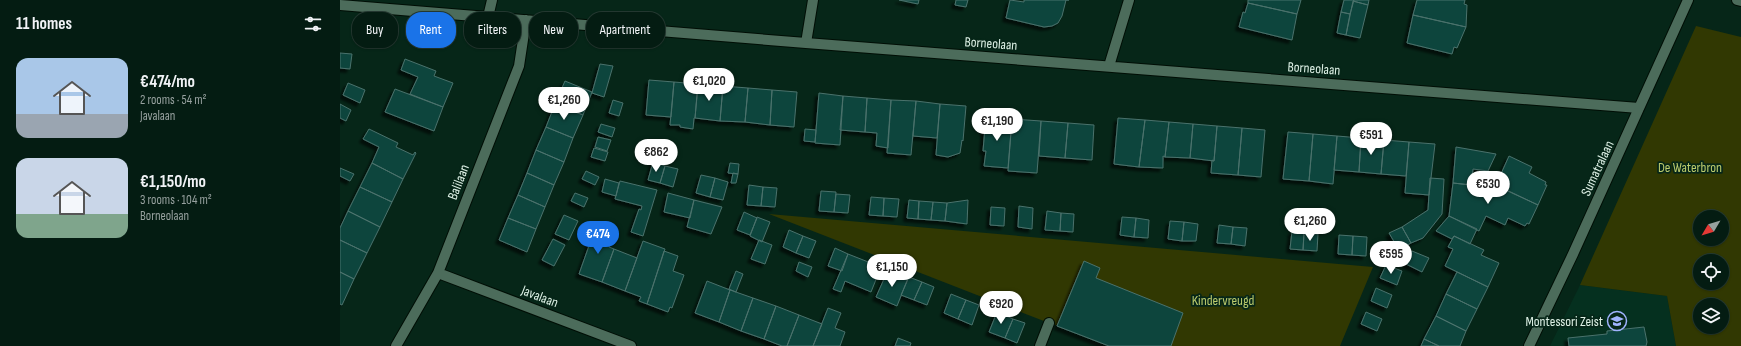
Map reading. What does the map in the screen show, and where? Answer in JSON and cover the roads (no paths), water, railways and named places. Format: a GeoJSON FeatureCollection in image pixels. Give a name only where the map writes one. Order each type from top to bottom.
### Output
{"type":"FeatureCollection","features":[{"type":"Feature","properties":{"kind":"street"},"geometry":{"type":"LineString","coordinates":[[489,12],[492,0]]}},
{"type":"Feature","properties":{"kind":"street"},"geometry":{"type":"LineString","coordinates":[[806,43],[813,0]]}},
{"type":"Feature","properties":{"kind":"street"},"geometry":{"type":"LineString","coordinates":[[1109,66],[1129,0]]}},
{"type":"Feature","properties":{"kind":"street","name":"Sumatralaan"},"geometry":{"type":"LineString","coordinates":[[1529,346],[1688,0]]}},
{"type":"Feature","properties":{"kind":"street"},"geometry":{"type":"LineString","coordinates":[[1737,0],[1741,1]]}},
{"type":"Feature","properties":{"kind":"street","name":"Borneolaan"},"geometry":{"type":"LineString","coordinates":[[340,4],[464,15]]}},
{"type":"Feature","properties":{"kind":"street","name":"Borneolaan"},"geometry":{"type":"LineString","coordinates":[[521,20],[1639,108]]}},
{"type":"Feature","properties":{"kind":"street","name":"Balilaan"},"geometry":{"type":"LineString","coordinates":[[396,346],[438,273],[518,66],[526,20]]}},
{"type":"Feature","properties":{"kind":"street","name":"Javalaan"},"geometry":{"type":"LineString","coordinates":[[438,273],[631,346]]}},
{"type":"Feature","properties":{"kind":"street"},"geometry":{"type":"LineString","coordinates":[[1040,346],[1049,322]]}},
{"type":"Feature","properties":{"kind":"place","name":"Montessori Zeist"},"geometry":{"type":"Point","coordinates":[1617,321]}},
{"type":"Feature","properties":{"kind":"park label","name":"De Waterbron"},"geometry":{"type":"Point","coordinates":[1690,167]}},
{"type":"Feature","properties":{"kind":"park label","name":"Kindervreugd"},"geometry":{"type":"Point","coordinates":[1223,300]}}]}
